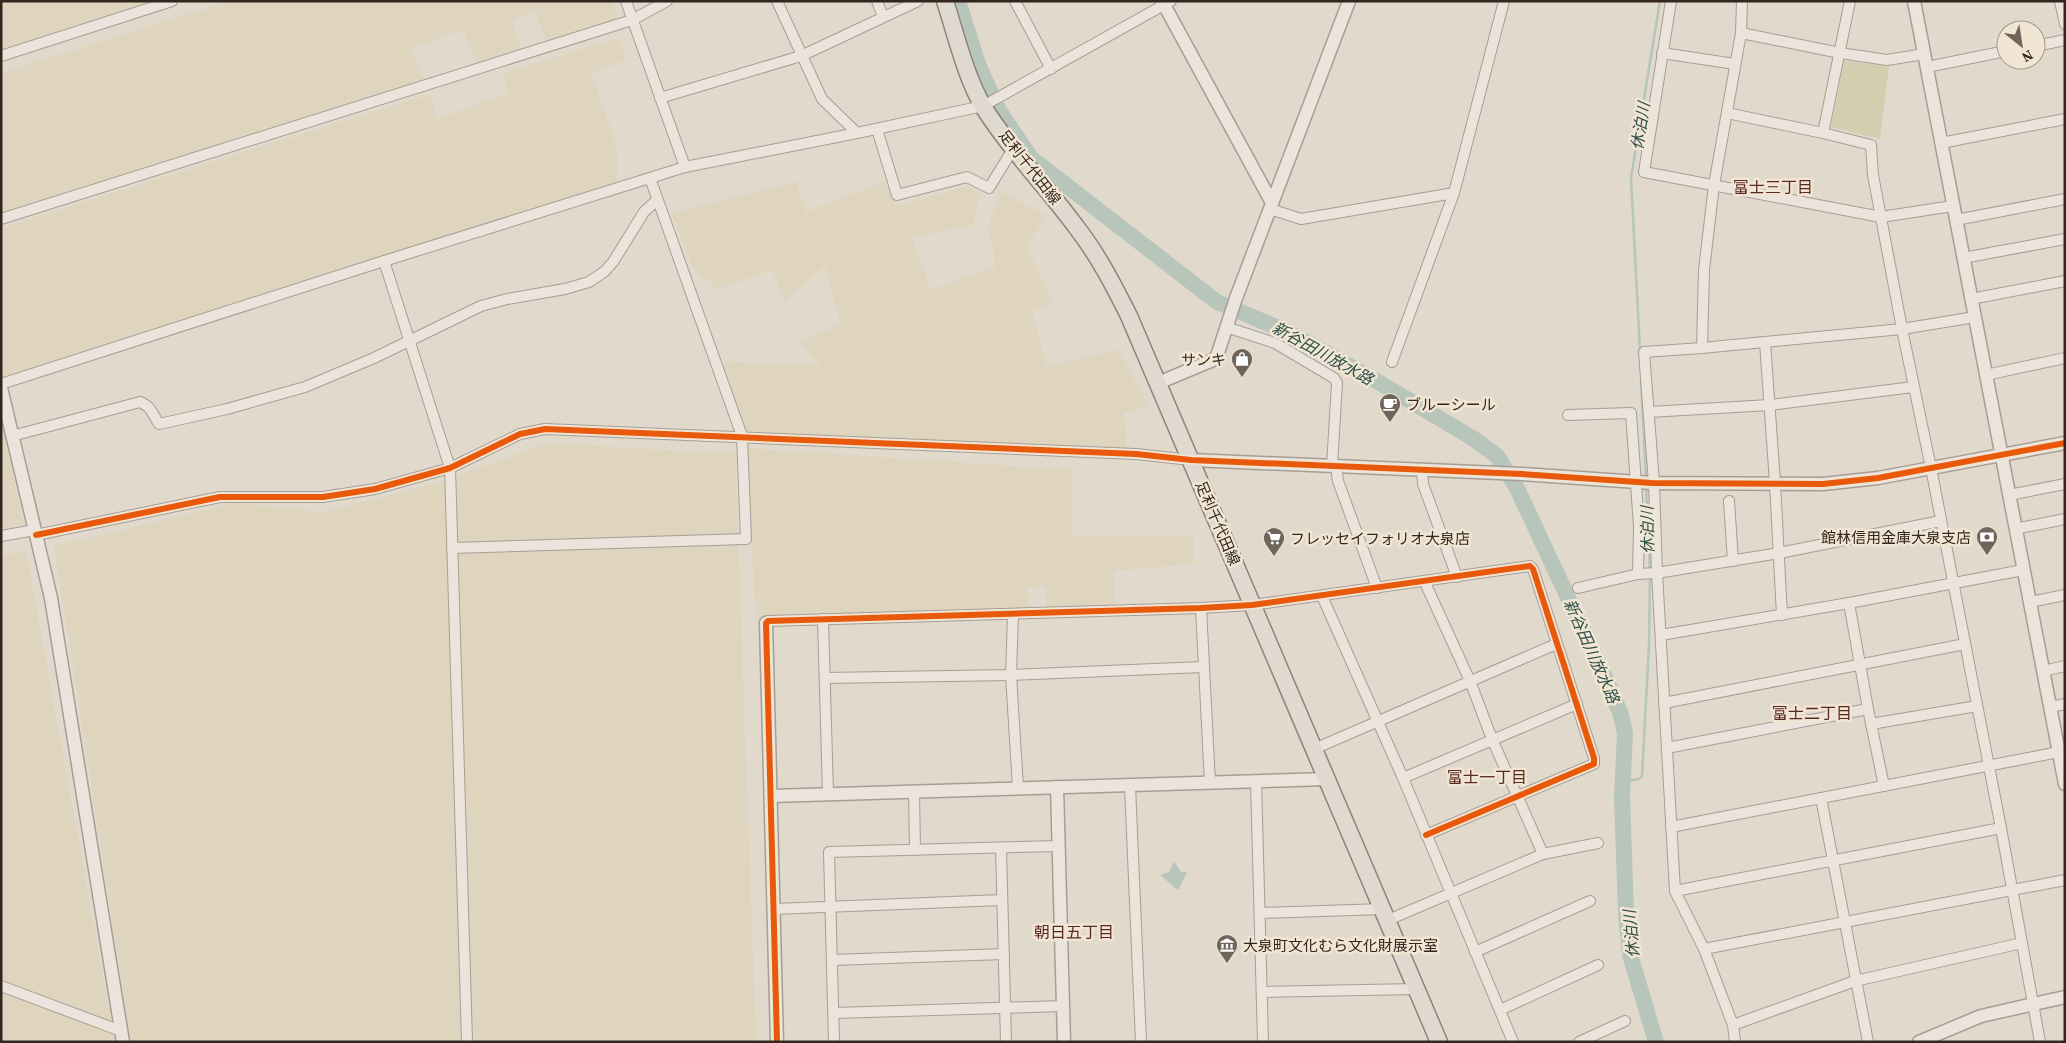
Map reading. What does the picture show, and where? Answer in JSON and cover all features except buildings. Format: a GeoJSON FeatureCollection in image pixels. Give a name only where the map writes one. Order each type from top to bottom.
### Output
{"type":"FeatureCollection","features":[{"type":"Feature","properties":{"kind":"main road","name":"足利千代田線"},"geometry":{"type":"LineString","coordinates":[[945,1],[964,61],[983,106],[1013,148],[1079,229],[1113,284],[1158,383],[1439,1042]]}},
{"type":"Feature","properties":{"kind":"street"},"geometry":{"type":"LineString","coordinates":[[1,56],[172,1]]}},
{"type":"Feature","properties":{"kind":"street"},"geometry":{"type":"LineString","coordinates":[[626,1],[685,167]]}},
{"type":"Feature","properties":{"kind":"street"},"geometry":{"type":"LineString","coordinates":[[1,219],[632,20],[667,1]]}},
{"type":"Feature","properties":{"kind":"street"},"geometry":{"type":"LineString","coordinates":[[776,1],[822,99],[858,133]]}},
{"type":"Feature","properties":{"kind":"street"},"geometry":{"type":"LineString","coordinates":[[877,1],[883,17]]}},
{"type":"Feature","properties":{"kind":"street"},"geometry":{"type":"LineString","coordinates":[[660,98],[801,56],[918,1]]}},
{"type":"Feature","properties":{"kind":"street"},"geometry":{"type":"LineString","coordinates":[[1015,1],[1050,69]]}},
{"type":"Feature","properties":{"kind":"street"},"geometry":{"type":"LineString","coordinates":[[1158,383],[1213,360],[1217,356],[1236,298],[1349,1]]}},
{"type":"Feature","properties":{"kind":"street"},"geometry":{"type":"LineString","coordinates":[[1392,362],[1454,193],[1504,1]]}},
{"type":"Feature","properties":{"kind":"street"},"geometry":{"type":"LineString","coordinates":[[1670,1],[1644,172],[1881,217],[1953,206]]}},
{"type":"Feature","properties":{"kind":"street"},"geometry":{"type":"LineString","coordinates":[[1702,348],[1704,270],[1714,186],[1741,33],[1742,1]]}},
{"type":"Feature","properties":{"kind":"street"},"geometry":{"type":"LineString","coordinates":[[1823,132],[1850,1]]}},
{"type":"Feature","properties":{"kind":"street"},"geometry":{"type":"LineString","coordinates":[[1914,1],[2050,707],[2060,745],[2065,784]]}},
{"type":"Feature","properties":{"kind":"street"},"geometry":{"type":"LineString","coordinates":[[2060,1],[2065,24]]}},
{"type":"Feature","properties":{"kind":"street"},"geometry":{"type":"LineString","coordinates":[[1,384],[685,167],[983,106],[1166,3],[1271,206],[1301,219],[1454,193]]}},
{"type":"Feature","properties":{"kind":"street"},"geometry":{"type":"LineString","coordinates":[[1741,33],[1840,53],[1887,60],[1924,54]]}},
{"type":"Feature","properties":{"kind":"street"},"geometry":{"type":"LineString","coordinates":[[2046,44],[2065,40]]}},
{"type":"Feature","properties":{"kind":"street"},"geometry":{"type":"LineString","coordinates":[[1662,53],[1735,64]]}},
{"type":"Feature","properties":{"kind":"street"},"geometry":{"type":"LineString","coordinates":[[1927,67],[1996,53]]}},
{"type":"Feature","properties":{"kind":"street"},"geometry":{"type":"LineString","coordinates":[[1727,113],[1823,132],[1871,145],[1873,175],[1902,329],[2001,828],[2040,1042]]}},
{"type":"Feature","properties":{"kind":"street"},"geometry":{"type":"LineString","coordinates":[[1941,143],[2065,119]]}},
{"type":"Feature","properties":{"kind":"street"},"geometry":{"type":"LineString","coordinates":[[877,129],[897,195],[967,177],[989,188],[1013,148]]}},
{"type":"Feature","properties":{"kind":"street"},"geometry":{"type":"LineString","coordinates":[[452,548],[746,539],[742,436],[650,178]]}},
{"type":"Feature","properties":{"kind":"street"},"geometry":{"type":"LineString","coordinates":[[1956,220],[2065,199]]}},
{"type":"Feature","properties":{"kind":"street"},"geometry":{"type":"LineString","coordinates":[[12,436],[140,402],[146,404],[159,424],[227,409],[305,386],[374,358],[481,306],[507,299],[565,289],[589,282],[604,272],[613,262],[644,212],[657,200]]}},
{"type":"Feature","properties":{"kind":"street"},"geometry":{"type":"LineString","coordinates":[[1964,258],[2065,239]]}},
{"type":"Feature","properties":{"kind":"street"},"geometry":{"type":"LineString","coordinates":[[384,261],[450,468],[467,1042]]}},
{"type":"Feature","properties":{"kind":"street"},"geometry":{"type":"LineString","coordinates":[[1971,299],[2065,281]]}},
{"type":"Feature","properties":{"kind":"street"},"geometry":{"type":"LineString","coordinates":[[1638,574],[1640,527],[1646,482],[1649,412],[1644,352],[1902,329],[1975,317]]}},
{"type":"Feature","properties":{"kind":"street"},"geometry":{"type":"LineString","coordinates":[[1228,321],[1275,343],[1334,378],[1337,383],[1334,466],[1377,588]]}},
{"type":"Feature","properties":{"kind":"street"},"geometry":{"type":"LineString","coordinates":[[1765,342],[1782,615]]}},
{"type":"Feature","properties":{"kind":"street"},"geometry":{"type":"LineString","coordinates":[[1986,374],[2065,358]]}},
{"type":"Feature","properties":{"kind":"street"},"geometry":{"type":"LineString","coordinates":[[1649,412],[1770,406],[1913,387]]}},
{"type":"Feature","properties":{"kind":"street"},"geometry":{"type":"LineString","coordinates":[[1,388],[51,598],[122,1036]]}},
{"type":"Feature","properties":{"kind":"street"},"geometry":{"type":"LineString","coordinates":[[1568,415],[1631,413],[1646,482],[1657,573],[1674,891],[1704,949],[1733,1025],[1735,1042]]}},
{"type":"Feature","properties":{"kind":"street"},"geometry":{"type":"LineString","coordinates":[[1,536],[35,533],[220,497],[322,497],[375,489],[450,468],[520,434],[544,428],[1136,454],[1191,460],[1522,474],[1646,482],[1823,484],[1878,478],[2065,443]]}},
{"type":"Feature","properties":{"kind":"street"},"geometry":{"type":"LineString","coordinates":[[1422,470],[1423,484],[1457,577]]}},
{"type":"Feature","properties":{"kind":"street"},"geometry":{"type":"LineString","coordinates":[[2009,495],[2065,484]]}},
{"type":"Feature","properties":{"kind":"street"},"geometry":{"type":"LineString","coordinates":[[1728,501],[1733,561]]}},
{"type":"Feature","properties":{"kind":"street"},"geometry":{"type":"LineString","coordinates":[[2016,529],[2065,519]]}},
{"type":"Feature","properties":{"kind":"street"},"geometry":{"type":"LineString","coordinates":[[1578,588],[1638,574],[1657,573],[1779,554],[1941,521]]}},
{"type":"Feature","properties":{"kind":"street"},"geometry":{"type":"LineString","coordinates":[[778,1042],[770,796],[766,622],[768,621],[1013,615],[1252,605],[1427,582],[1530,566],[1533,569],[1594,764],[1426,835]]}},
{"type":"Feature","properties":{"kind":"street"},"geometry":{"type":"LineString","coordinates":[[1661,634],[1782,615],[2024,570]]}},
{"type":"Feature","properties":{"kind":"street"},"geometry":{"type":"LineString","coordinates":[[1427,582],[1427,587],[1470,681],[1492,739],[1542,854]]}},
{"type":"Feature","properties":{"kind":"street"},"geometry":{"type":"LineString","coordinates":[[2030,602],[2065,595]]}},
{"type":"Feature","properties":{"kind":"street"},"geometry":{"type":"LineString","coordinates":[[1322,596],[1403,778],[1513,1042]]}},
{"type":"Feature","properties":{"kind":"street"},"geometry":{"type":"LineString","coordinates":[[1849,603],[1859,664],[1884,786]]}},
{"type":"Feature","properties":{"kind":"street"},"geometry":{"type":"LineString","coordinates":[[1201,608],[1210,782]]}},
{"type":"Feature","properties":{"kind":"street"},"geometry":{"type":"LineString","coordinates":[[1013,615],[1012,675],[1018,788]]}},
{"type":"Feature","properties":{"kind":"street"},"geometry":{"type":"LineString","coordinates":[[823,619],[828,794]]}},
{"type":"Feature","properties":{"kind":"street"},"geometry":{"type":"LineString","coordinates":[[1664,703],[1964,644]]}},
{"type":"Feature","properties":{"kind":"street"},"geometry":{"type":"LineString","coordinates":[[1314,749],[1554,645]]}},
{"type":"Feature","properties":{"kind":"street"},"geometry":{"type":"LineString","coordinates":[[2043,671],[2065,666]]}},
{"type":"Feature","properties":{"kind":"street"},"geometry":{"type":"LineString","coordinates":[[825,678],[1012,675],[1203,667]]}},
{"type":"Feature","properties":{"kind":"street"},"geometry":{"type":"LineString","coordinates":[[1403,778],[1576,704]]}},
{"type":"Feature","properties":{"kind":"street"},"geometry":{"type":"LineString","coordinates":[[2050,707],[2065,704]]}},
{"type":"Feature","properties":{"kind":"street"},"geometry":{"type":"LineString","coordinates":[[1871,724],[1977,706]]}},
{"type":"Feature","properties":{"kind":"street"},"geometry":{"type":"LineString","coordinates":[[1667,748],[1868,709]]}},
{"type":"Feature","properties":{"kind":"street"},"geometry":{"type":"LineString","coordinates":[[1671,827],[1988,766],[2060,745]]}},
{"type":"Feature","properties":{"kind":"street"},"geometry":{"type":"LineString","coordinates":[[770,796],[1327,780]]}},
{"type":"Feature","properties":{"kind":"street"},"geometry":{"type":"LineString","coordinates":[[1256,781],[1263,1042]]}},
{"type":"Feature","properties":{"kind":"street"},"geometry":{"type":"LineString","coordinates":[[1130,786],[1140,1042]]}},
{"type":"Feature","properties":{"kind":"street"},"geometry":{"type":"LineString","coordinates":[[1057,787],[1064,1042]]}},
{"type":"Feature","properties":{"kind":"street"},"geometry":{"type":"LineString","coordinates":[[914,792],[915,850]]}},
{"type":"Feature","properties":{"kind":"street"},"geometry":{"type":"LineString","coordinates":[[1821,798],[1868,1042]]}},
{"type":"Feature","properties":{"kind":"street"},"geometry":{"type":"LineString","coordinates":[[1674,891],[2001,828]]}},
{"type":"Feature","properties":{"kind":"street"},"geometry":{"type":"LineString","coordinates":[[1260,913],[1385,914],[1450,893],[1542,854],[1598,843]]}},
{"type":"Feature","properties":{"kind":"street"},"geometry":{"type":"LineString","coordinates":[[834,1042],[829,852],[1058,846]]}},
{"type":"Feature","properties":{"kind":"street"},"geometry":{"type":"LineString","coordinates":[[1001,848],[1006,1042]]}},
{"type":"Feature","properties":{"kind":"street"},"geometry":{"type":"LineString","coordinates":[[1704,949],[2065,880]]}},
{"type":"Feature","properties":{"kind":"street"},"geometry":{"type":"LineString","coordinates":[[774,908],[1002,900]]}},
{"type":"Feature","properties":{"kind":"street"},"geometry":{"type":"LineString","coordinates":[[1475,952],[1590,901]]}},
{"type":"Feature","properties":{"kind":"street"},"geometry":{"type":"LineString","coordinates":[[1733,1025],[1855,981],[2022,943]]}},
{"type":"Feature","properties":{"kind":"street"},"geometry":{"type":"LineString","coordinates":[[832,960],[1004,954]]}},
{"type":"Feature","properties":{"kind":"street"},"geometry":{"type":"LineString","coordinates":[[1500,1010],[1598,965]]}},
{"type":"Feature","properties":{"kind":"street"},"geometry":{"type":"LineString","coordinates":[[1,986],[122,1036]]}},
{"type":"Feature","properties":{"kind":"street"},"geometry":{"type":"LineString","coordinates":[[1262,992],[1417,989]]}},
{"type":"Feature","properties":{"kind":"street"},"geometry":{"type":"LineString","coordinates":[[1919,1042],[1934,1039],[1981,1016],[2033,1003],[2065,998]]}},
{"type":"Feature","properties":{"kind":"street"},"geometry":{"type":"LineString","coordinates":[[834,1013],[1063,1006]]}},
{"type":"Feature","properties":{"kind":"street"},"geometry":{"type":"LineString","coordinates":[[1579,1042],[1625,1021]]}},
{"type":"Feature","properties":{"kind":"shaded area"},"geometry":{"type":"Polygon","coordinates":[[[1,1],[169,1],[1,53],[1,1]]]}},
{"type":"Feature","properties":{"kind":"shaded area"},"geometry":{"type":"Polygon","coordinates":[[[230,1],[613,1],[621,25],[548,46],[535,11],[512,19],[522,53],[478,64],[463,30],[410,48],[426,85],[1,214],[1,73],[230,1]]]}},
{"type":"Feature","properties":{"kind":"shaded area"},"geometry":{"type":"Polygon","coordinates":[[[619,38],[626,60],[591,73],[617,146],[617,188],[4,379],[1,368],[1,228],[430,94],[437,119],[509,93],[503,73],[619,38]]]}},
{"type":"Feature","properties":{"kind":"shaded area"},"geometry":{"type":"Polygon","coordinates":[[[1844,61],[1889,66],[1880,139],[1831,127],[1844,61]]]}},
{"type":"Feature","properties":{"kind":"shaded area"},"geometry":{"type":"Polygon","coordinates":[[[796,181],[806,212],[884,182],[897,206],[967,186],[980,193],[973,225],[912,238],[931,290],[996,266],[988,227],[1000,192],[1045,215],[1027,247],[1053,304],[1032,310],[1046,366],[1118,350],[1149,406],[1124,413],[1127,451],[744,432],[719,361],[821,366],[798,342],[841,324],[825,266],[784,302],[773,270],[718,289],[693,268],[671,213],[796,181]]]}},
{"type":"Feature","properties":{"kind":"shaded area"},"geometry":{"type":"Polygon","coordinates":[[[1,422],[24,524],[1,528],[1,422]]]}},
{"type":"Feature","properties":{"kind":"shaded area"},"geometry":{"type":"Polygon","coordinates":[[[546,443],[735,454],[756,1042],[131,1042],[54,546],[234,503],[323,512],[447,480],[546,443]]]}},
{"type":"Feature","properties":{"kind":"shaded area"},"geometry":{"type":"Polygon","coordinates":[[[745,448],[1072,470],[1071,537],[1193,535],[1193,564],[1114,571],[1114,608],[1047,612],[1045,586],[1027,588],[1029,613],[756,618],[745,448]]]}},
{"type":"Feature","properties":{"kind":"shaded area"},"geometry":{"type":"Polygon","coordinates":[[[26,551],[115,1042],[1,1042],[1,555],[26,551]]]}},
{"type":"Feature","properties":{"kind":"shaded area"},"geometry":{"type":"Polygon","coordinates":[[[1174,861],[1181,872],[1187,872],[1178,890],[1160,875],[1169,872],[1174,861]]]}},
{"type":"Feature","properties":{"kind":"waterway","name":"新谷田川放水路"},"geometry":{"type":"LineString","coordinates":[[958,1],[978,64],[998,109],[1031,158],[1217,302],[1288,332],[1380,383],[1474,439],[1497,456],[1517,488],[1621,715],[1625,733],[1622,796],[1626,913],[1630,955],[1656,1042]]}},
{"type":"Feature","properties":{"kind":"waterway","name":"休泊川"},"geometry":{"type":"LineString","coordinates":[[1640,351],[1631,178],[1660,1]]}},
{"type":"Feature","properties":{"kind":"waterway","name":"休泊川"},"geometry":{"type":"LineString","coordinates":[[1641,379],[1646,478]]}},
{"type":"Feature","properties":{"kind":"waterway","name":"休泊川"},"geometry":{"type":"LineString","coordinates":[[1646,486],[1650,571]]}},
{"type":"Feature","properties":{"kind":"waterway","name":"休泊川"},"geometry":{"type":"LineString","coordinates":[[1622,782],[1639,779],[1642,776],[1649,646],[1650,576]]}},
{"type":"Feature","properties":{"kind":"cycle path"},"geometry":{"type":"LineString","coordinates":[[36,535],[220,497],[323,497],[375,489],[450,468],[520,434],[545,429],[1136,454],[1191,460],[1522,474],[1652,483],[1823,484],[1878,478],[2065,443]]}},
{"type":"Feature","properties":{"kind":"cycle path"},"geometry":{"type":"LineString","coordinates":[[777,1042],[766,623],[768,621],[1252,605],[1530,566],[1533,569],[1594,758],[1594,764],[1426,835]]}},
{"type":"Feature","properties":{"kind":"place","name":"サンキ"},"geometry":{"type":"Point","coordinates":[1242,378]}},
{"type":"Feature","properties":{"kind":"place","name":"ブルーシール"},"geometry":{"type":"Point","coordinates":[1390,423]}},
{"type":"Feature","properties":{"kind":"place","name":"館林信用金庫大泉支店"},"geometry":{"type":"Point","coordinates":[1987,556]}},
{"type":"Feature","properties":{"kind":"place","name":"フレッセイフォリオ大泉店"},"geometry":{"type":"Point","coordinates":[1274,557]}},
{"type":"Feature","properties":{"kind":"place","name":"大泉町文化むら文化財展示室"},"geometry":{"type":"Point","coordinates":[1227,964]}},
{"type":"Feature","properties":{"kind":"district","name":"富士三丁目"},"geometry":{"type":"Point","coordinates":[1773,187]}},
{"type":"Feature","properties":{"kind":"district","name":"富士二丁目"},"geometry":{"type":"Point","coordinates":[1812,713]}},
{"type":"Feature","properties":{"kind":"district","name":"富士一丁目"},"geometry":{"type":"Point","coordinates":[1487,777]}},
{"type":"Feature","properties":{"kind":"district","name":"朝日五丁目"},"geometry":{"type":"Point","coordinates":[1074,932]}}]}
